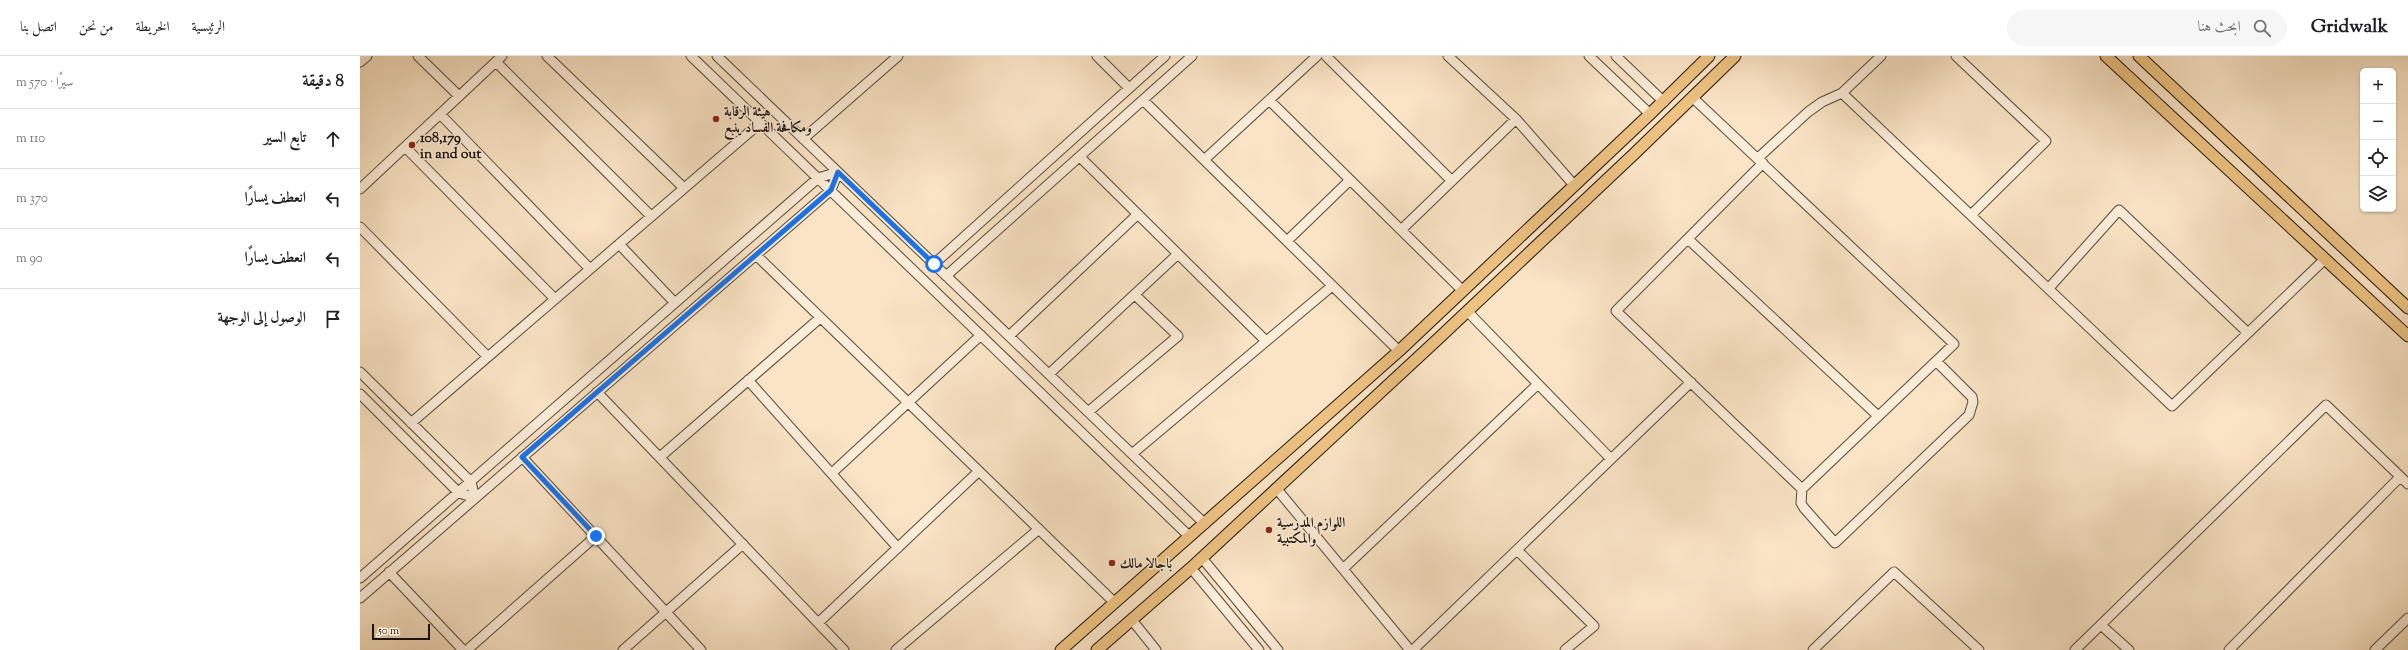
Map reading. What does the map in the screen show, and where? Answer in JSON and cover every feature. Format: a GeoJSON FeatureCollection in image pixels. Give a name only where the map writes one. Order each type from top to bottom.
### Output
{"type":"FeatureCollection","features":[{"type":"Feature","properties":{"kind":"main road"},"geometry":{"type":"LineString","coordinates":[[1061,650],[1399,351],[1664,102],[1709,56]]}},
{"type":"Feature","properties":{"kind":"main road"},"geometry":{"type":"LineString","coordinates":[[1097,650],[1202,558],[1467,312],[1735,56]]}},
{"type":"Feature","properties":{"kind":"main road"},"geometry":{"type":"LineString","coordinates":[[2106,56],[2408,336]]}},
{"type":"Feature","properties":{"kind":"main road"},"geometry":{"type":"LineString","coordinates":[[2139,56],[2408,308]]}},
{"type":"Feature","properties":{"kind":"street"},"geometry":{"type":"LineString","coordinates":[[360,62],[367,56]]}},
{"type":"Feature","properties":{"kind":"street"},"geometry":{"type":"LineString","coordinates":[[418,56],[459,96]]}},
{"type":"Feature","properties":{"kind":"street"},"geometry":{"type":"LineString","coordinates":[[547,56],[684,188]]}},
{"type":"Feature","properties":{"kind":"street"},"geometry":{"type":"LineString","coordinates":[[691,56],[1190,537]]}},
{"type":"Feature","properties":{"kind":"street"},"geometry":{"type":"LineString","coordinates":[[717,56],[1205,524]]}},
{"type":"Feature","properties":{"kind":"street"},"geometry":{"type":"LineString","coordinates":[[803,139],[898,56]]}},
{"type":"Feature","properties":{"kind":"street"},"geometry":{"type":"LineString","coordinates":[[1097,56],[1129,88]]}},
{"type":"Feature","properties":{"kind":"street"},"geometry":{"type":"LineString","coordinates":[[934,264],[1165,56]]}},
{"type":"Feature","properties":{"kind":"street"},"geometry":{"type":"LineString","coordinates":[[946,276],[1192,56]]}},
{"type":"Feature","properties":{"kind":"street"},"geometry":{"type":"LineString","coordinates":[[1204,160],[1317,56]]}},
{"type":"Feature","properties":{"kind":"street"},"geometry":{"type":"LineString","coordinates":[[1326,56],[1452,181]]}},
{"type":"Feature","properties":{"kind":"street"},"geometry":{"type":"LineString","coordinates":[[1448,56],[1516,120],[1574,185]]}},
{"type":"Feature","properties":{"kind":"street"},"geometry":{"type":"LineString","coordinates":[[1589,56],[1650,114]]}},
{"type":"Feature","properties":{"kind":"street"},"geometry":{"type":"LineString","coordinates":[[1616,56],[1664,102]]}},
{"type":"Feature","properties":{"kind":"street"},"geometry":{"type":"LineString","coordinates":[[1802,489],[1616,311],[1688,239],[1808,112],[1822,102],[1842,93],[1881,56]]}},
{"type":"Feature","properties":{"kind":"street"},"geometry":{"type":"LineString","coordinates":[[1956,56],[2046,141],[1972,214]]}},
{"type":"Feature","properties":{"kind":"street"},"geometry":{"type":"LineString","coordinates":[[360,189],[499,59],[651,216]]}},
{"type":"Feature","properties":{"kind":"street"},"geometry":{"type":"LineString","coordinates":[[1842,93],[1972,214],[2172,406],[2325,258]]}},
{"type":"Feature","properties":{"kind":"street"},"geometry":{"type":"LineString","coordinates":[[1692,98],[1761,161],[1954,344],[1936,360],[1877,415],[1802,489],[1801,503],[1804,508],[1835,543],[1969,414],[1973,402],[1972,397],[1936,360]]}},
{"type":"Feature","properties":{"kind":"street"},"geometry":{"type":"LineString","coordinates":[[1143,100],[1399,351]]}},
{"type":"Feature","properties":{"kind":"street"},"geometry":{"type":"LineString","coordinates":[[1270,100],[1462,291]]}},
{"type":"Feature","properties":{"kind":"street"},"geometry":{"type":"LineString","coordinates":[[440,114],[590,269]]}},
{"type":"Feature","properties":{"kind":"street"},"geometry":{"type":"LineString","coordinates":[[1400,230],[1516,120]]}},
{"type":"Feature","properties":{"kind":"street"},"geometry":{"type":"LineString","coordinates":[[411,423],[760,123]]}},
{"type":"Feature","properties":{"kind":"street"},"geometry":{"type":"LineString","coordinates":[[405,147],[555,299]]}},
{"type":"Feature","properties":{"kind":"street"},"geometry":{"type":"LineString","coordinates":[[1080,157],[1266,341]]}},
{"type":"Feature","properties":{"kind":"street"},"geometry":{"type":"LineString","coordinates":[[360,578],[818,178],[838,172]]}},
{"type":"Feature","properties":{"kind":"street"},"geometry":{"type":"LineString","coordinates":[[360,598],[831,190],[838,172]]}},
{"type":"Feature","properties":{"kind":"street"},"geometry":{"type":"LineString","coordinates":[[1287,241],[1350,180]]}},
{"type":"Feature","properties":{"kind":"street"},"geometry":{"type":"LineString","coordinates":[[2049,288],[2120,210],[2248,333]]}},
{"type":"Feature","properties":{"kind":"street"},"geometry":{"type":"LineString","coordinates":[[1009,336],[1138,214]]}},
{"type":"Feature","properties":{"kind":"street"},"geometry":{"type":"LineString","coordinates":[[360,227],[488,357]]}},
{"type":"Feature","properties":{"kind":"street"},"geometry":{"type":"LineString","coordinates":[[1688,239],[1877,415]]}},
{"type":"Feature","properties":{"kind":"street"},"geometry":{"type":"LineString","coordinates":[[618,244],[675,303]]}},
{"type":"Feature","properties":{"kind":"street"},"geometry":{"type":"LineString","coordinates":[[1049,374],[1178,254]]}},
{"type":"Feature","properties":{"kind":"street"},"geometry":{"type":"LineString","coordinates":[[756,255],[1115,602]]}},
{"type":"Feature","properties":{"kind":"street"},"geometry":{"type":"LineString","coordinates":[[1132,454],[1332,286]]}},
{"type":"Feature","properties":{"kind":"street"},"geometry":{"type":"LineString","coordinates":[[1088,412],[1178,336],[1135,295]]}},
{"type":"Feature","properties":{"kind":"street"},"geometry":{"type":"LineString","coordinates":[[1467,312],[1611,459]]}},
{"type":"Feature","properties":{"kind":"street"},"geometry":{"type":"LineString","coordinates":[[660,457],[820,318]]}},
{"type":"Feature","properties":{"kind":"street"},"geometry":{"type":"LineString","coordinates":[[832,473],[981,335]]}},
{"type":"Feature","properties":{"kind":"street"},"geometry":{"type":"LineString","coordinates":[[360,372],[471,482],[475,498]]}},
{"type":"Feature","properties":{"kind":"street"},"geometry":{"type":"LineString","coordinates":[[748,380],[898,548]]}},
{"type":"Feature","properties":{"kind":"street"},"geometry":{"type":"LineString","coordinates":[[1276,488],[1412,650],[1691,382]]}},
{"type":"Feature","properties":{"kind":"street"},"geometry":{"type":"LineString","coordinates":[[1343,569],[1538,384]]}},
{"type":"Feature","properties":{"kind":"street"},"geometry":{"type":"LineString","coordinates":[[597,392],[844,650]]}},
{"type":"Feature","properties":{"kind":"street"},"geometry":{"type":"LineString","coordinates":[[360,394],[459,493],[475,498]]}},
{"type":"Feature","properties":{"kind":"street"},"geometry":{"type":"LineString","coordinates":[[2075,650],[2326,405],[2408,484]]}},
{"type":"Feature","properties":{"kind":"street"},"geometry":{"type":"LineString","coordinates":[[522,457],[702,650]]}},
{"type":"Feature","properties":{"kind":"street"},"geometry":{"type":"LineString","coordinates":[[818,623],[979,471]]}},
{"type":"Feature","properties":{"kind":"street"},"geometry":{"type":"LineString","coordinates":[[2229,650],[2400,477]]}},
{"type":"Feature","properties":{"kind":"street"},"geometry":{"type":"LineString","coordinates":[[896,650],[1039,529]]}},
{"type":"Feature","properties":{"kind":"street"},"geometry":{"type":"LineString","coordinates":[[467,650],[596,536]]}},
{"type":"Feature","properties":{"kind":"street"},"geometry":{"type":"LineString","coordinates":[[623,650],[743,544]]}},
{"type":"Feature","properties":{"kind":"street"},"geometry":{"type":"LineString","coordinates":[[1517,550],[1594,626],[1565,650]]}},
{"type":"Feature","properties":{"kind":"street"},"geometry":{"type":"LineString","coordinates":[[1202,558],[1278,650]]}},
{"type":"Feature","properties":{"kind":"street"},"geometry":{"type":"LineString","coordinates":[[1191,568],[1259,650]]}},
{"type":"Feature","properties":{"kind":"street"},"geometry":{"type":"LineString","coordinates":[[389,572],[463,650]]}},
{"type":"Feature","properties":{"kind":"street"},"geometry":{"type":"LineString","coordinates":[[1819,648],[1894,572],[1979,650]]}},
{"type":"Feature","properties":{"kind":"street"},"geometry":{"type":"LineString","coordinates":[[2375,650],[2408,618]]}},
{"type":"Feature","properties":{"kind":"street"},"geometry":{"type":"LineString","coordinates":[[1132,620],[1156,650]]}},
{"type":"Feature","properties":{"kind":"street"},"geometry":{"type":"LineString","coordinates":[[2101,625],[2129,650]]}},
{"type":"Feature","properties":{"kind":"place","name":"هيئة الرقابة ومكافحة الفساد ينبع"},"geometry":{"type":"Point","coordinates":[716,119]}},
{"type":"Feature","properties":{"kind":"place","name":"108,179 in and out"},"geometry":{"type":"Point","coordinates":[412,145]}},
{"type":"Feature","properties":{"kind":"place","name":"اللوازم المدرسية والمكتبية"},"geometry":{"type":"Point","coordinates":[1269,530]}},
{"type":"Feature","properties":{"kind":"place","name":"باجالا مالك"},"geometry":{"type":"Point","coordinates":[1112,563]}},
{"type":"Feature","properties":{"kind":"route"},"geometry":{"type":"LineString","coordinates":[[596,536],[522,457],[831,190],[838,172],[934,264]]}}]}
